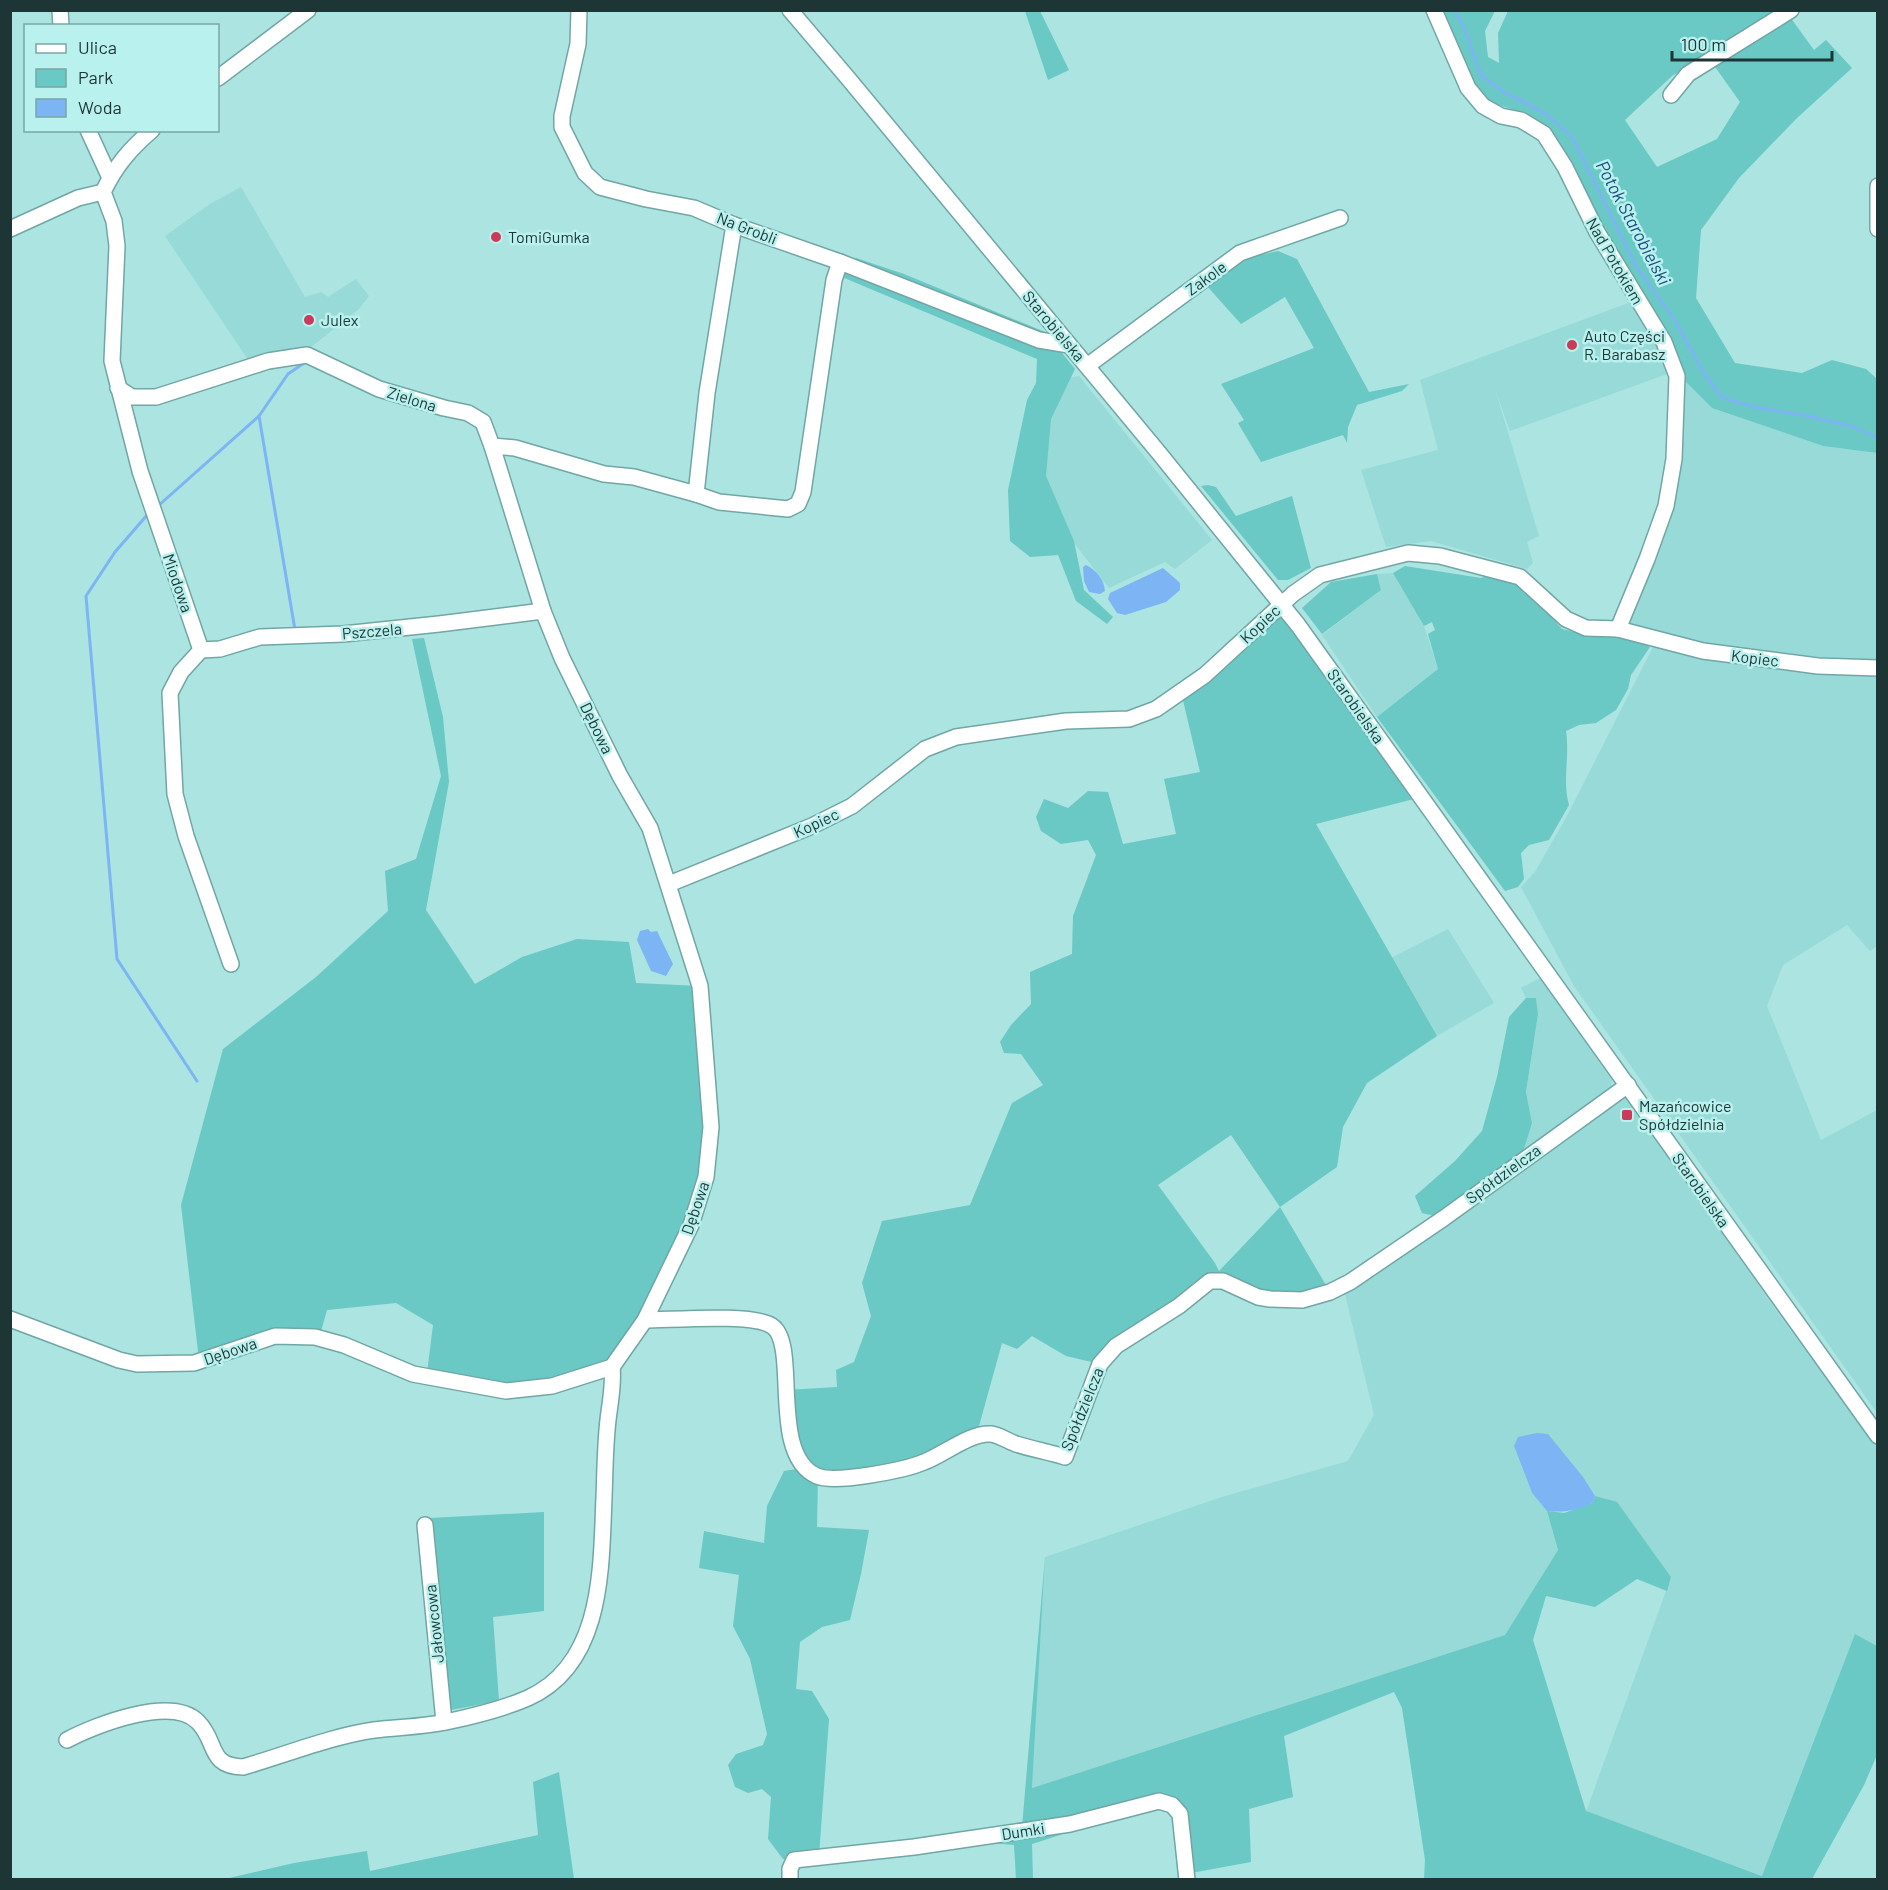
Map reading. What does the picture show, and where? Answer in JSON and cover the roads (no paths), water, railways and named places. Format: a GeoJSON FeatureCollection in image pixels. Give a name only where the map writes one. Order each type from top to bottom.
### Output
{"type":"FeatureCollection","features":[{"type":"Feature","properties":{"kind":"street"},"geometry":{"type":"LineString","coordinates":[[219,77],[308,10]]}},
{"type":"Feature","properties":{"kind":"street","name":"Na Grobli"},"geometry":{"type":"LineString","coordinates":[[579,10],[578,44],[562,116],[562,127],[585,172],[600,187],[694,208],[1039,340],[1069,345]]}},
{"type":"Feature","properties":{"kind":"street","name":"Starobielska"},"geometry":{"type":"LineString","coordinates":[[790,10],[1282,604],[1878,1436]]}},
{"type":"Feature","properties":{"kind":"street","name":"Nad Potokiem"},"geometry":{"type":"LineString","coordinates":[[1434,10],[1468,88],[1483,106],[1501,116],[1521,120],[1544,134],[1565,167],[1597,232],[1664,342],[1677,376],[1674,459],[1666,506],[1618,629]]}},
{"type":"Feature","properties":{"kind":"street"},"geometry":{"type":"LineString","coordinates":[[1671,95],[1688,75],[1791,10]]}},
{"type":"Feature","properties":{"kind":"street","name":"Miodowa"},"geometry":{"type":"LineString","coordinates":[[89,132],[106,185],[117,246],[112,361],[140,471],[201,650]]}},
{"type":"Feature","properties":{"kind":"street"},"geometry":{"type":"LineString","coordinates":[[10,229],[106,185],[128,152],[150,132]]}},
{"type":"Feature","properties":{"kind":"street"},"geometry":{"type":"LineString","coordinates":[[1878,186],[1878,229]]}},
{"type":"Feature","properties":{"kind":"street","name":"Zakole"},"geometry":{"type":"LineString","coordinates":[[1087,366],[1240,253],[1340,218]]}},
{"type":"Feature","properties":{"kind":"street"},"geometry":{"type":"LineString","coordinates":[[696,494],[707,393],[734,225]]}},
{"type":"Feature","properties":{"kind":"street"},"geometry":{"type":"LineString","coordinates":[[492,446],[515,448],[604,474],[634,477],[719,502],[788,509],[798,504],[803,492],[834,280],[840,262]]}},
{"type":"Feature","properties":{"kind":"street","name":"Zielona"},"geometry":{"type":"LineString","coordinates":[[118,388],[132,397],[156,397],[268,361],[308,355],[379,389],[468,413],[483,422],[492,446]]}},
{"type":"Feature","properties":{"kind":"street","name":"Dębowa"},"geometry":{"type":"LineString","coordinates":[[10,1320],[119,1360],[137,1364],[194,1363],[275,1336],[315,1337],[344,1345],[413,1374],[506,1391],[552,1386],[612,1366],[645,1320],[691,1225],[706,1177],[711,1127],[700,986],[650,828],[615,766],[562,658],[543,611],[492,446]]}},
{"type":"Feature","properties":{"kind":"street","name":"Kopiec"},"geometry":{"type":"LineString","coordinates":[[669,884],[812,826],[852,806],[925,749],[956,737],[1062,722],[1129,719],[1156,709],[1205,675],[1293,594],[1320,575],[1408,553],[1440,555],[1520,576],[1566,619],[1586,628],[1618,629],[1702,651],[1818,666],[1878,668]]}},
{"type":"Feature","properties":{"kind":"street","name":"Pszczela"},"geometry":{"type":"LineString","coordinates":[[201,650],[220,649],[260,637],[343,634],[543,611]]}},
{"type":"Feature","properties":{"kind":"street"},"geometry":{"type":"LineString","coordinates":[[201,650],[181,672],[170,693],[175,794],[186,836],[231,964]]}},
{"type":"Feature","properties":{"kind":"street","name":"Spółdzielcza"},"geometry":{"type":"LineString","coordinates":[[645,1320],[752,1319],[773,1326],[782,1339],[788,1417],[794,1452],[804,1468],[818,1477],[888,1473],[924,1463],[978,1436],[992,1434],[1065,1457],[1100,1364],[1116,1346],[1179,1306],[1209,1281],[1223,1281],[1258,1297],[1270,1299],[1302,1300],[1330,1292],[1350,1282],[1444,1218],[1628,1085]]}},
{"type":"Feature","properties":{"kind":"street"},"geometry":{"type":"LineString","coordinates":[[67,1740],[90,1728],[138,1715],[168,1710],[183,1712],[198,1722],[219,1761],[233,1767],[243,1767],[372,1730],[444,1722],[498,1709],[530,1697],[557,1679],[574,1658],[587,1634],[594,1610],[598,1586],[612,1366]]}},
{"type":"Feature","properties":{"kind":"street","name":"Jałowcowa"},"geometry":{"type":"LineString","coordinates":[[425,1525],[444,1722]]}},
{"type":"Feature","properties":{"kind":"street","name":"Dumki"},"geometry":{"type":"LineString","coordinates":[[790,1880],[790,1869],[794,1860],[925,1846],[1070,1824],[1159,1801],[1173,1805],[1180,1814],[1187,1880]]}},
{"type":"Feature","properties":{"kind":"water"},"geometry":{"type":"Polygon","coordinates":[[[1086,565],[1096,572],[1103,583],[1105,591],[1100,594],[1089,592],[1084,581],[1083,567],[1086,565]]]}},
{"type":"Feature","properties":{"kind":"water"},"geometry":{"type":"Polygon","coordinates":[[[1163,568],[1180,583],[1180,590],[1166,602],[1125,615],[1117,613],[1108,599],[1110,593],[1163,568]]]}},
{"type":"Feature","properties":{"kind":"water"},"geometry":{"type":"Polygon","coordinates":[[[648,929],[651,932],[657,931],[673,964],[666,976],[651,971],[637,940],[640,931],[648,929]]]}},
{"type":"Feature","properties":{"kind":"water"},"geometry":{"type":"Polygon","coordinates":[[[1537,1433],[1548,1434],[1583,1477],[1595,1496],[1593,1503],[1560,1512],[1547,1511],[1532,1493],[1514,1446],[1518,1437],[1537,1433]]]}},
{"type":"Feature","properties":{"kind":"waterway","name":"Potok Starobielski"},"geometry":{"type":"LineString","coordinates":[[1454,10],[1463,25],[1481,75],[1502,91],[1546,114],[1572,137],[1636,266],[1674,319],[1705,375],[1723,398],[1754,407],[1851,426],[1878,438]]}},
{"type":"Feature","properties":{"kind":"waterway"},"geometry":{"type":"LineString","coordinates":[[158,506],[259,416],[288,374],[307,361]]}},
{"type":"Feature","properties":{"kind":"waterway"},"geometry":{"type":"LineString","coordinates":[[259,416],[295,630]]}},
{"type":"Feature","properties":{"kind":"waterway"},"geometry":{"type":"LineString","coordinates":[[148,514],[115,552],[86,596],[117,959],[197,1081]]}},
{"type":"Feature","properties":{"kind":"place","name":"TomiGumka"},"geometry":{"type":"Point","coordinates":[496,237]}},
{"type":"Feature","properties":{"kind":"place","name":"Julex"},"geometry":{"type":"Point","coordinates":[309,320]}},
{"type":"Feature","properties":{"kind":"place","name":"Auto Części R. Barabasz"},"geometry":{"type":"Point","coordinates":[1572,345]}},
{"type":"Feature","properties":{"kind":"place","name":"Mazańcowice Spółdzielnia"},"geometry":{"type":"Point","coordinates":[1627,1115]}}]}
